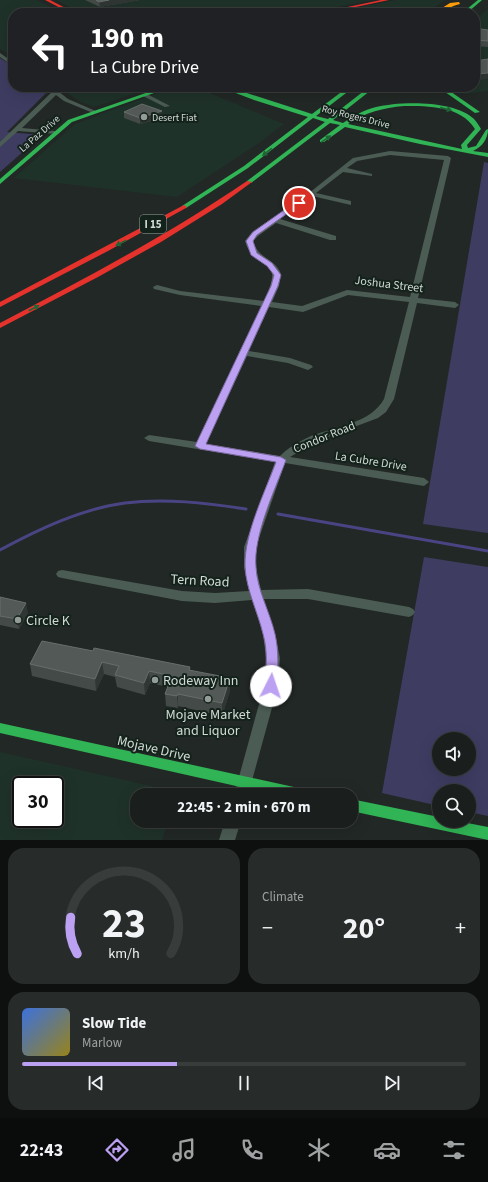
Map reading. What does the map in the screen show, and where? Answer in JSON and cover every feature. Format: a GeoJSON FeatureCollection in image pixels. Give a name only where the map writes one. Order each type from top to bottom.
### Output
{"type":"FeatureCollection","features":[{"type":"Feature","properties":{"kind":"main road"},"geometry":{"type":"LineString","coordinates":[[47,0],[63,8]]}},
{"type":"Feature","properties":{"kind":"main road"},"geometry":{"type":"LineString","coordinates":[[346,8],[387,0]]}},
{"type":"Feature","properties":{"kind":"main road"},"geometry":{"type":"LineString","coordinates":[[444,8],[461,1]]}},
{"type":"Feature","properties":{"kind":"main road"},"geometry":{"type":"LineString","coordinates":[[452,8],[461,1]]}},
{"type":"Feature","properties":{"kind":"main road","name":"La Paz Drive"},"geometry":{"type":"LineString","coordinates":[[0,182],[70,121],[154,92]]}},
{"type":"Feature","properties":{"kind":"main road","name":"Roy Rogers Drive"},"geometry":{"type":"LineString","coordinates":[[237,92],[285,109],[359,129],[488,155]]}},
{"type":"Feature","properties":{"kind":"main road","name":"I 15"},"geometry":{"type":"LineString","coordinates":[[0,305],[129,238],[210,191],[258,158],[345,92]]}},
{"type":"Feature","properties":{"kind":"main road","name":"I 15"},"geometry":{"type":"LineString","coordinates":[[0,326],[150,246],[197,217],[264,172],[366,92]]}},
{"type":"Feature","properties":{"kind":"main road"},"geometry":{"type":"LineString","coordinates":[[449,92],[483,116],[488,124]]}},
{"type":"Feature","properties":{"kind":"main road"},"geometry":{"type":"LineString","coordinates":[[298,128],[324,95]]}},
{"type":"Feature","properties":{"kind":"main road"},"geometry":{"type":"LineString","coordinates":[[312,148],[369,110],[387,106],[415,104],[459,112],[471,119],[478,130],[464,145],[466,151],[478,147],[488,131]]}},
{"type":"Feature","properties":{"kind":"main road"},"geometry":{"type":"LineString","coordinates":[[197,217],[223,206],[300,156]]}},
{"type":"Feature","properties":{"kind":"main road","name":"Mojave Drive"},"geometry":{"type":"LineString","coordinates":[[0,728],[239,788]]}},
{"type":"Feature","properties":{"kind":"main road"},"geometry":{"type":"LineString","coordinates":[[358,806],[488,834]]}},
{"type":"Feature","properties":{"kind":"street"},"geometry":{"type":"LineString","coordinates":[[0,145],[56,92],[69,101],[95,112]]}},
{"type":"Feature","properties":{"kind":"street"},"geometry":{"type":"LineString","coordinates":[[145,95],[167,106]]}},
{"type":"Feature","properties":{"kind":"street"},"geometry":{"type":"LineString","coordinates":[[18,129],[55,133]]}},
{"type":"Feature","properties":{"kind":"street","name":"Condor Road"},"geometry":{"type":"LineString","coordinates":[[243,788],[271,686],[273,658],[269,634],[256,594],[250,568],[250,547],[281,460],[290,450],[302,444],[364,421],[383,410],[389,400],[448,158],[390,153],[378,154],[355,159],[341,169]]}},
{"type":"Feature","properties":{"kind":"street"},"geometry":{"type":"LineString","coordinates":[[200,446],[275,286],[278,275],[270,264],[253,254],[250,241],[255,234],[311,194],[341,169],[370,175]]}},
{"type":"Feature","properties":{"kind":"street"},"geometry":{"type":"LineString","coordinates":[[311,194],[348,203]]}},
{"type":"Feature","properties":{"kind":"street"},"geometry":{"type":"LineString","coordinates":[[275,220],[333,238]]}},
{"type":"Feature","properties":{"kind":"street","name":"Joshua Street"},"geometry":{"type":"LineString","coordinates":[[157,288],[180,293],[303,309],[347,292],[455,305]]}},
{"type":"Feature","properties":{"kind":"street"},"geometry":{"type":"LineString","coordinates":[[243,353],[290,361],[308,367]]}},
{"type":"Feature","properties":{"kind":"street","name":"La Cubre Drive"},"geometry":{"type":"LineString","coordinates":[[149,438],[424,482]]}},
{"type":"Feature","properties":{"kind":"street","name":"Tern Road"},"geometry":{"type":"LineString","coordinates":[[62,574],[182,596],[215,598],[256,594],[308,594],[409,612]]}},
{"type":"Feature","properties":{"kind":"street"},"geometry":{"type":"LineString","coordinates":[[227,840],[231,828]]}},
{"type":"Feature","properties":{"kind":"shaded area"},"geometry":{"type":"Polygon","coordinates":[[[0,0],[37,0],[52,8],[8,8],[8,54],[0,49],[0,0]]]}},
{"type":"Feature","properties":{"kind":"shaded area"},"geometry":{"type":"Polygon","coordinates":[[[56,0],[373,0],[332,8],[72,8],[56,0]]]}},
{"type":"Feature","properties":{"kind":"shaded area"},"geometry":{"type":"Polygon","coordinates":[[[396,0],[445,0],[434,8],[355,8],[396,0]]]}},
{"type":"Feature","properties":{"kind":"shaded area"},"geometry":{"type":"Polygon","coordinates":[[[488,9],[488,91],[465,94],[462,92],[480,92],[480,16],[488,9]]]}},
{"type":"Feature","properties":{"kind":"shaded area"},"geometry":{"type":"Polygon","coordinates":[[[0,58],[8,63],[8,92],[47,92],[7,132],[42,135],[0,172],[0,58]]]}},
{"type":"Feature","properties":{"kind":"shaded area"},"geometry":{"type":"Polygon","coordinates":[[[66,92],[140,92],[94,107],[81,102],[66,92]]]}},
{"type":"Feature","properties":{"kind":"shaded area"},"geometry":{"type":"Polygon","coordinates":[[[160,92],[207,92],[284,124],[259,143],[177,197],[14,178],[75,124],[160,92]]]}},
{"type":"Feature","properties":{"kind":"shaded area"},"geometry":{"type":"Polygon","coordinates":[[[484,162],[488,163],[488,533],[423,524],[484,162]]]}},
{"type":"Feature","properties":{"kind":"shaded area"},"geometry":{"type":"Polygon","coordinates":[[[424,557],[488,567],[488,816],[476,813],[476,784],[432,784],[432,804],[382,793],[424,557]]]}},
{"type":"Feature","properties":{"kind":"shaded area"},"geometry":{"type":"Polygon","coordinates":[[[0,752],[160,788],[130,788],[130,828],[166,828],[162,840],[0,840],[0,752]]]}},
{"type":"Feature","properties":{"kind":"building"},"geometry":{"type":"Polygon","coordinates":[[[96,0],[109,0],[99,2],[96,0]]]}},
{"type":"Feature","properties":{"kind":"building"},"geometry":{"type":"Polygon","coordinates":[[[480,30],[488,30],[488,41],[480,40],[480,30]]]}},
{"type":"Feature","properties":{"kind":"building"},"geometry":{"type":"Polygon","coordinates":[[[488,59],[488,73],[480,74],[480,60],[488,59]]]}},
{"type":"Feature","properties":{"kind":"building"},"geometry":{"type":"Polygon","coordinates":[[[142,104],[162,111],[140,118],[124,112],[142,104]]]}},
{"type":"Feature","properties":{"kind":"building"},"geometry":{"type":"Polygon","coordinates":[[[0,597],[26,603],[17,619],[0,616],[0,597]]]}},
{"type":"Feature","properties":{"kind":"building"},"geometry":{"type":"Polygon","coordinates":[[[42,641],[93,651],[94,648],[190,667],[189,670],[230,678],[222,703],[178,694],[177,696],[165,694],[172,676],[149,671],[144,683],[115,675],[119,666],[102,662],[95,679],[30,664],[42,641]]]}},
{"type":"Feature","properties":{"kind":"waterway"},"geometry":{"type":"LineString","coordinates":[[0,550],[45,527],[76,515],[125,503],[170,501],[201,503],[246,509]]}},
{"type":"Feature","properties":{"kind":"waterway"},"geometry":{"type":"LineString","coordinates":[[278,514],[488,551]]}},
{"type":"Feature","properties":{"kind":"traffic: fast"},"geometry":{"type":"LineString","coordinates":[[470,8],[480,0]]}},
{"type":"Feature","properties":{"kind":"traffic: fast"},"geometry":{"type":"LineString","coordinates":[[0,182],[70,121],[154,92]]}},
{"type":"Feature","properties":{"kind":"traffic: fast"},"geometry":{"type":"LineString","coordinates":[[236,92],[321,119],[387,135],[488,155]]}},
{"type":"Feature","properties":{"kind":"traffic: fast"},"geometry":{"type":"LineString","coordinates":[[184,207],[246,167],[344,92]]}},
{"type":"Feature","properties":{"kind":"traffic: fast"},"geometry":{"type":"LineString","coordinates":[[249,182],[366,92]]}},
{"type":"Feature","properties":{"kind":"traffic: fast"},"geometry":{"type":"LineString","coordinates":[[448,92],[477,112]]}},
{"type":"Feature","properties":{"kind":"traffic: fast"},"geometry":{"type":"LineString","coordinates":[[322,141],[366,112],[377,108],[404,105],[435,106],[461,113],[471,119],[478,129],[464,145],[466,151],[478,147],[488,131]]}},
{"type":"Feature","properties":{"kind":"traffic: fast"},"geometry":{"type":"LineString","coordinates":[[0,728],[271,788]]}},
{"type":"Feature","properties":{"kind":"traffic: fast"},"geometry":{"type":"LineString","coordinates":[[358,806],[488,834]]}},
{"type":"Feature","properties":{"kind":"traffic: slow"},"geometry":{"type":"LineString","coordinates":[[444,8],[451,4],[459,3]]}},
{"type":"Feature","properties":{"kind":"traffic: jam"},"geometry":{"type":"LineString","coordinates":[[47,0],[63,8]]}},
{"type":"Feature","properties":{"kind":"traffic: jam"},"geometry":{"type":"LineString","coordinates":[[346,8],[387,0]]}},
{"type":"Feature","properties":{"kind":"traffic: jam"},"geometry":{"type":"LineString","coordinates":[[0,326],[127,258],[189,222],[249,182]]}},
{"type":"Feature","properties":{"kind":"traffic: jam"},"geometry":{"type":"LineString","coordinates":[[0,305],[106,250],[184,207]]}},
{"type":"Feature","properties":{"kind":"place","name":"Desert Fiat"},"geometry":{"type":"Point","coordinates":[144,117]}},
{"type":"Feature","properties":{"kind":"place","name":"Circle K"},"geometry":{"type":"Point","coordinates":[18,620]}},
{"type":"Feature","properties":{"kind":"place","name":"Rodeway Inn"},"geometry":{"type":"Point","coordinates":[155,680]}},
{"type":"Feature","properties":{"kind":"place","name":"Mojave Market and Liquor"},"geometry":{"type":"Point","coordinates":[208,699]}},
{"type":"Feature","properties":{"kind":"route"},"geometry":{"type":"LineString","coordinates":[[271,686],[273,658],[269,634],[256,594],[250,568],[250,547],[281,460],[200,446],[275,286],[278,275],[276,270],[270,264],[253,254],[250,248],[250,241],[255,234],[299,203]]}}]}
